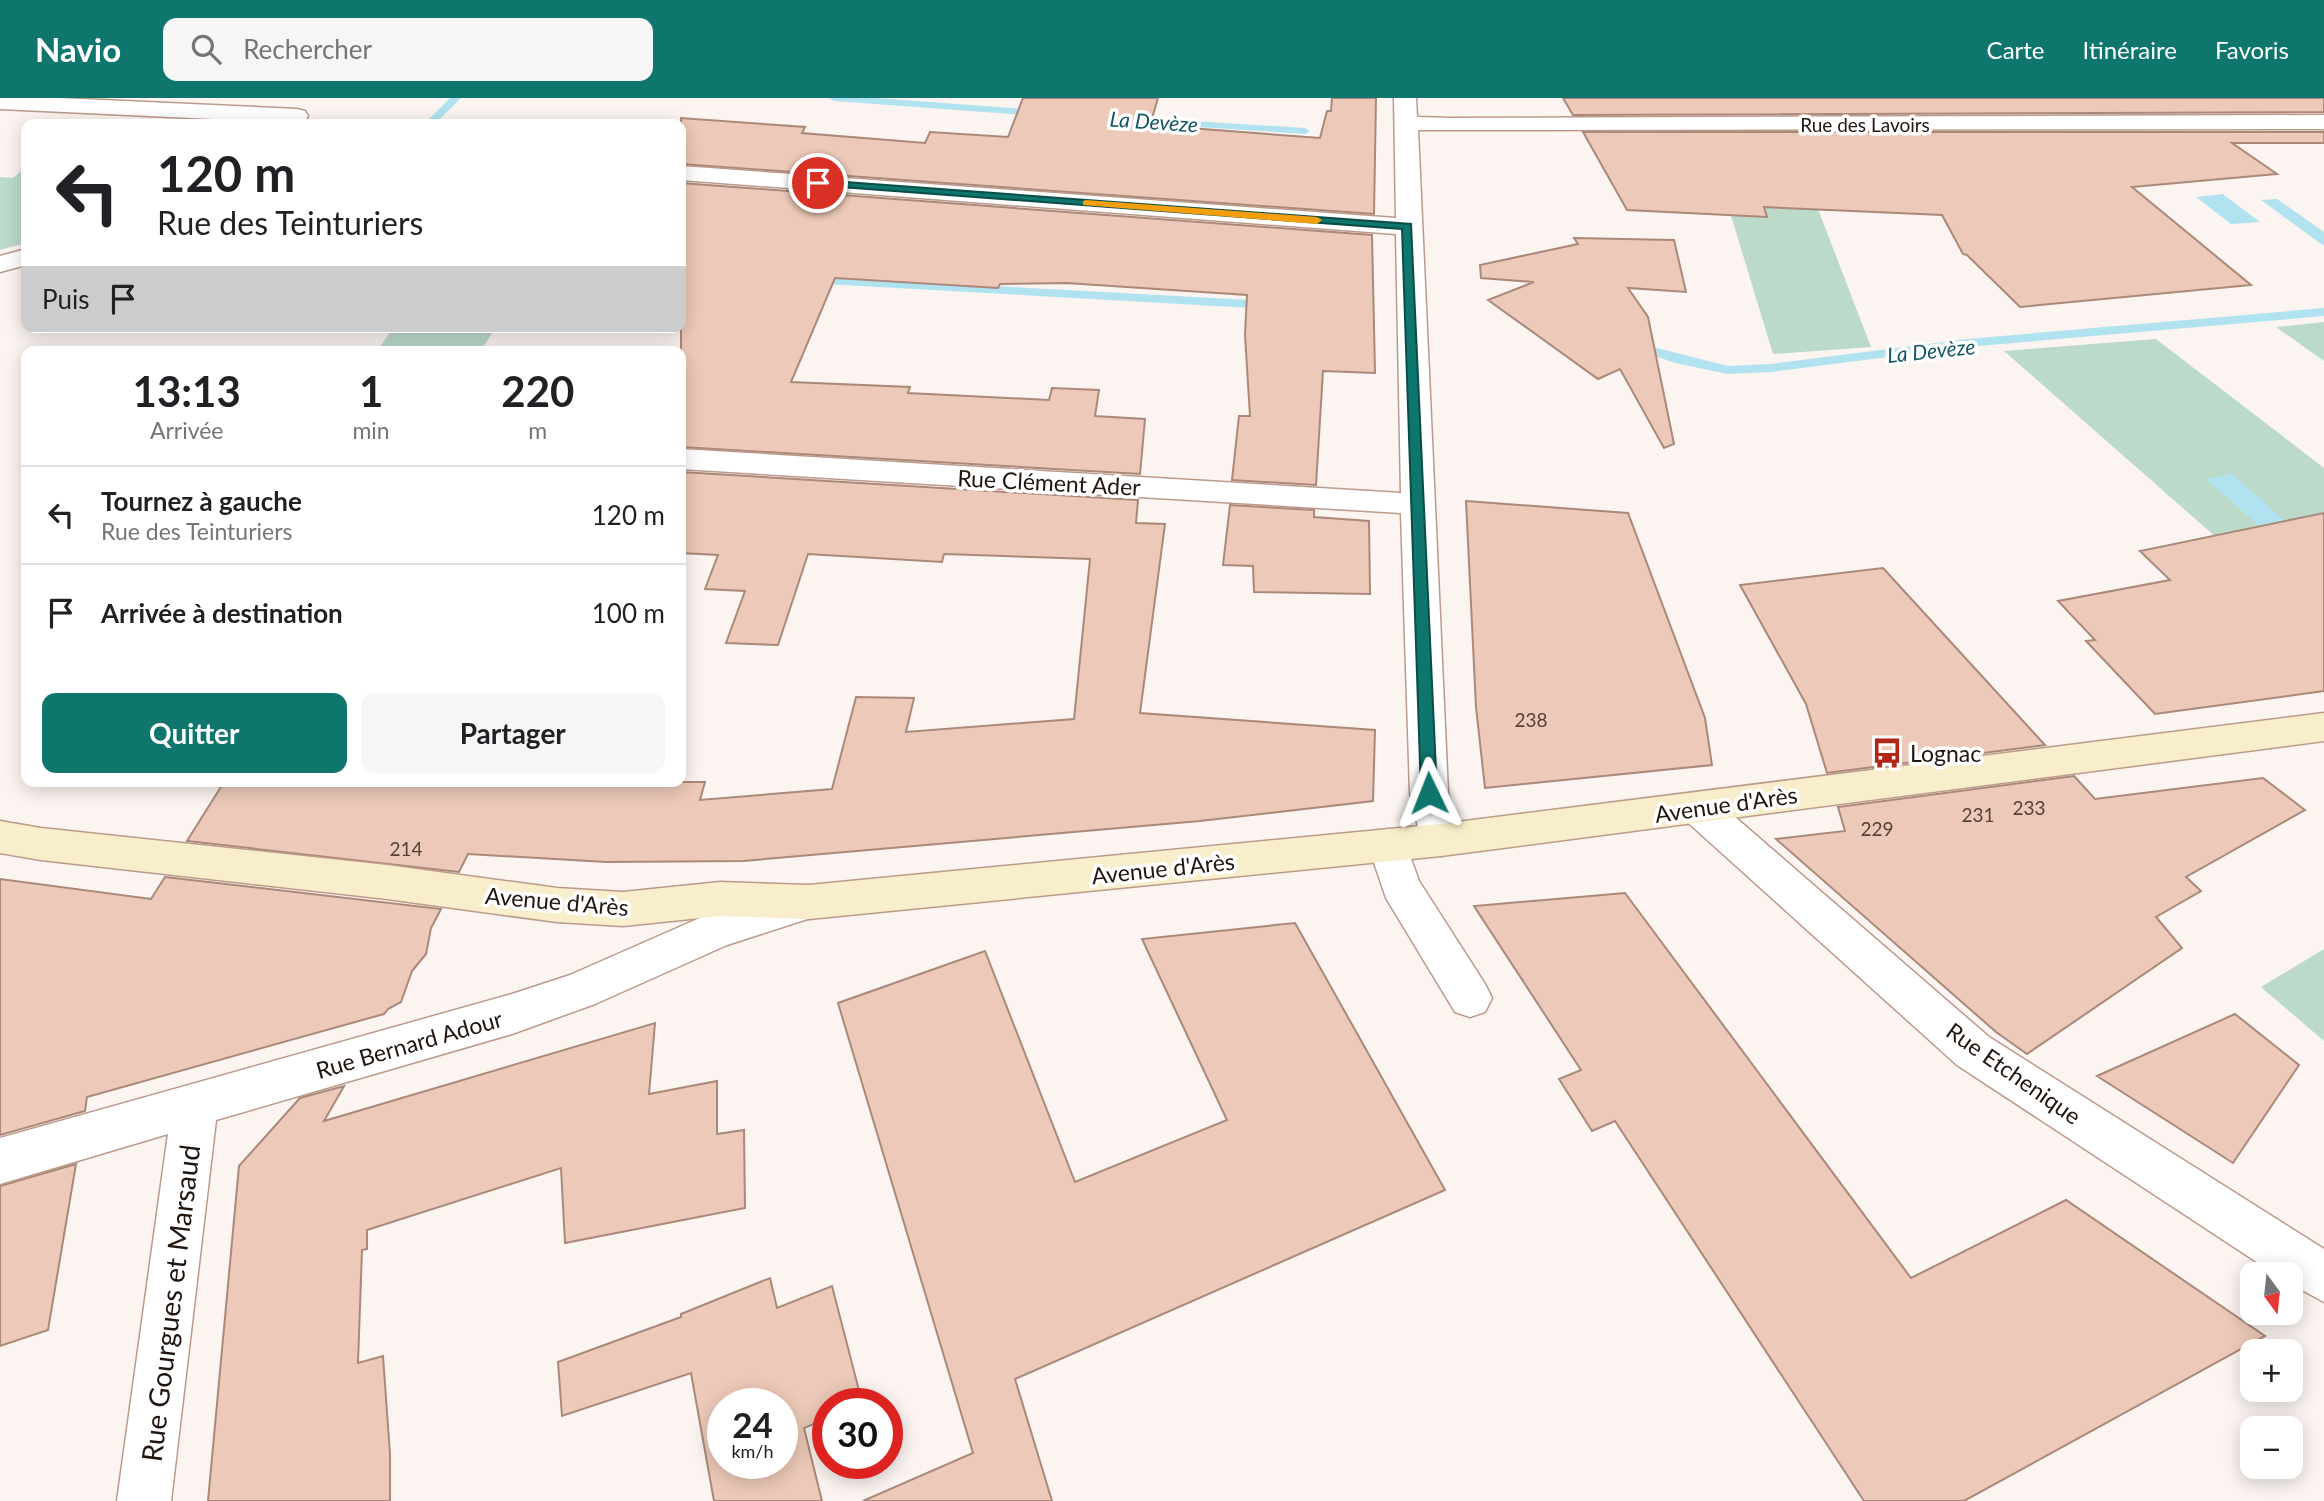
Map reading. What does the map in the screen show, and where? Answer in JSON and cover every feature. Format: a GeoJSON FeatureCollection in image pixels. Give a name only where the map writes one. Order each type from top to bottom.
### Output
{"type":"FeatureCollection","features":[{"type":"Feature","properties":{"kind":"main road","name":"Avenue d'Arès"},"geometry":{"type":"LineString","coordinates":[[0,836],[41,844],[387,882],[568,906],[623,909],[720,899],[809,902],[1441,840],[2324,727]]}},
{"type":"Feature","properties":{"kind":"street"},"geometry":{"type":"LineString","coordinates":[[0,102],[299,115]]}},
{"type":"Feature","properties":{"kind":"street"},"geometry":{"type":"LineString","coordinates":[[1406,110],[1417,504],[1429,793],[1441,840]]}},
{"type":"Feature","properties":{"kind":"street","name":"Rue des Lavoirs"},"geometry":{"type":"LineString","coordinates":[[1406,110],[1450,125],[2324,122]]}},
{"type":"Feature","properties":{"kind":"street"},"geometry":{"type":"LineString","coordinates":[[686,173],[1408,227]]}},
{"type":"Feature","properties":{"kind":"street"},"geometry":{"type":"LineString","coordinates":[[0,264],[21,258]]}},
{"type":"Feature","properties":{"kind":"street","name":"Rue Clément Ader"},"geometry":{"type":"LineString","coordinates":[[686,459],[1417,504]]}},
{"type":"Feature","properties":{"kind":"street","name":"Rue Etchenique"},"geometry":{"type":"LineString","coordinates":[[1698,808],[1973,1051],[2324,1277]]}},
{"type":"Feature","properties":{"kind":"street"},"geometry":{"type":"LineString","coordinates":[[1388,845],[1400,886],[1471,998]]}},
{"type":"Feature","properties":{"kind":"street","name":"Rue Bernard Adour"},"geometry":{"type":"LineString","coordinates":[[0,1161],[512,1014],[580,991],[717,930],[809,902]]}},
{"type":"Feature","properties":{"kind":"street","name":"Rue Gourgues et Marsaud"},"geometry":{"type":"LineString","coordinates":[[144,1501],[195,1105]]}},
{"type":"Feature","properties":{"kind":"green space"},"geometry":{"type":"Polygon","coordinates":[[[21,171],[21,244],[0,250],[0,177],[13,178],[21,171]]]}},
{"type":"Feature","properties":{"kind":"green space"},"geometry":{"type":"Polygon","coordinates":[[[1726,199],[1818,209],[1871,347],[1773,354],[1726,199]]]}},
{"type":"Feature","properties":{"kind":"green space"},"geometry":{"type":"Polygon","coordinates":[[[2324,322],[2324,361],[2276,327],[2324,322]]]}},
{"type":"Feature","properties":{"kind":"green space"},"geometry":{"type":"Polygon","coordinates":[[[390,333],[492,333],[484,346],[380,346],[390,333]]]}},
{"type":"Feature","properties":{"kind":"green space"},"geometry":{"type":"Polygon","coordinates":[[[2156,339],[2324,468],[2324,632],[2004,351],[2156,339]]]}},
{"type":"Feature","properties":{"kind":"green space"},"geometry":{"type":"Polygon","coordinates":[[[2324,949],[2324,1041],[2261,987],[2324,949]]]}},
{"type":"Feature","properties":{"kind":"water"},"geometry":{"type":"Polygon","coordinates":[[[2224,194],[2260,222],[2231,224],[2196,197],[2224,194]]]}},
{"type":"Feature","properties":{"kind":"water"},"geometry":{"type":"Polygon","coordinates":[[[2277,199],[2324,232],[2324,246],[2261,200],[2277,199]]]}},
{"type":"Feature","properties":{"kind":"water"},"geometry":{"type":"Polygon","coordinates":[[[2232,474],[2298,532],[2272,537],[2206,479],[2232,474]]]}},
{"type":"Feature","properties":{"kind":"building"},"geometry":{"type":"Polygon","coordinates":[[[1023,98],[1158,98],[1150,125],[1320,138],[1327,111],[1331,111],[1332,98],[1376,98],[1374,214],[686,164],[686,119],[681,118],[805,127],[802,133],[925,143],[930,132],[1008,137],[1023,98]]]}},
{"type":"Feature","properties":{"kind":"building"},"geometry":{"type":"Polygon","coordinates":[[[1563,98],[2324,98],[2324,112],[1573,115],[1563,98]]]}},
{"type":"Feature","properties":{"kind":"building"},"geometry":{"type":"Polygon","coordinates":[[[1583,132],[2324,132],[2324,143],[2232,143],[2277,174],[2132,187],[2251,285],[2020,307],[1963,254],[1942,215],[1764,207],[1767,217],[1627,210],[1583,132]]]}},
{"type":"Feature","properties":{"kind":"building"},"geometry":{"type":"Polygon","coordinates":[[[686,183],[1372,235],[1375,373],[1323,371],[1316,485],[1232,480],[1239,416],[1250,416],[1245,335],[1247,295],[1066,283],[1000,284],[998,288],[835,278],[791,382],[910,387],[908,393],[1049,400],[1052,388],[1099,390],[1095,416],[1145,419],[1140,474],[686,447],[686,346],[681,346],[681,333],[686,333],[686,183]]]}},
{"type":"Feature","properties":{"kind":"building"},"geometry":{"type":"Polygon","coordinates":[[[1574,238],[1674,240],[1686,292],[1628,288],[1648,317],[1674,444],[1664,448],[1620,369],[1598,379],[1488,300],[1534,282],[1481,278],[1480,265],[1578,244],[1574,238]]]}},
{"type":"Feature","properties":{"kind":"building"},"geometry":{"type":"Polygon","coordinates":[[[686,472],[1138,500],[1136,523],[1165,524],[1140,713],[1375,730],[1373,801],[1200,821],[743,861],[606,862],[468,854],[459,872],[187,841],[221,787],[686,787],[686,782],[705,782],[700,800],[832,789],[856,697],[914,698],[906,732],[1074,719],[1090,559],[944,554],[942,562],[808,554],[778,645],[726,643],[745,591],[705,589],[718,555],[686,553],[686,472]]]}},
{"type":"Feature","properties":{"kind":"building"},"geometry":{"type":"Polygon","coordinates":[[[1466,501],[1628,513],[1705,718],[1712,765],[1485,788],[1476,707],[1466,501]]]}},
{"type":"Feature","properties":{"kind":"building"},"geometry":{"type":"Polygon","coordinates":[[[1230,505],[1314,510],[1314,517],[1369,521],[1370,594],[1254,592],[1253,566],[1223,565],[1230,505]]]}},
{"type":"Feature","properties":{"kind":"building"},"geometry":{"type":"Polygon","coordinates":[[[2324,513],[2324,691],[2155,714],[2086,641],[2095,640],[2058,601],[2170,580],[2140,551],[2324,513]]]}},
{"type":"Feature","properties":{"kind":"building"},"geometry":{"type":"Polygon","coordinates":[[[1883,568],[2045,745],[1827,773],[1806,704],[1740,585],[1883,568]]]}},
{"type":"Feature","properties":{"kind":"building"},"geometry":{"type":"Polygon","coordinates":[[[2074,776],[2095,799],[2263,778],[2305,810],[2186,877],[2201,891],[2156,917],[2182,948],[2027,1054],[1996,1032],[1776,839],[1845,831],[1838,807],[2074,776]]]}},
{"type":"Feature","properties":{"kind":"building"},"geometry":{"type":"Polygon","coordinates":[[[165,877],[441,909],[431,928],[426,954],[412,971],[401,1002],[384,1014],[87,1097],[85,1111],[0,1135],[0,879],[151,899],[165,877]]]}},
{"type":"Feature","properties":{"kind":"building"},"geometry":{"type":"Polygon","coordinates":[[[1625,893],[1911,1278],[2066,1200],[2240,1319],[2240,1325],[2249,1325],[2265,1336],[2260,1339],[2240,1339],[2240,1350],[1964,1501],[1864,1501],[1615,1121],[1592,1131],[1559,1079],[1581,1070],[1474,906],[1625,893]]]}},
{"type":"Feature","properties":{"kind":"building"},"geometry":{"type":"Polygon","coordinates":[[[1295,923],[1445,1190],[1015,1379],[1052,1501],[863,1501],[973,1453],[838,1003],[985,951],[1075,1182],[1227,1120],[1142,939],[1295,923]]]}},
{"type":"Feature","properties":{"kind":"building"},"geometry":{"type":"Polygon","coordinates":[[[2235,1014],[2299,1065],[2233,1163],[2097,1076],[2235,1014]]]}},
{"type":"Feature","properties":{"kind":"building"},"geometry":{"type":"Polygon","coordinates":[[[655,1023],[649,1094],[717,1081],[717,1134],[744,1130],[745,1208],[565,1243],[561,1168],[367,1230],[367,1249],[362,1250],[358,1363],[383,1356],[390,1454],[390,1501],[208,1501],[239,1166],[300,1098],[344,1086],[324,1121],[655,1023]]]}},
{"type":"Feature","properties":{"kind":"building"},"geometry":{"type":"Polygon","coordinates":[[[76,1164],[48,1330],[0,1346],[0,1186],[76,1164]]]}},
{"type":"Feature","properties":{"kind":"building"},"geometry":{"type":"Polygon","coordinates":[[[770,1278],[777,1308],[832,1286],[858,1388],[812,1388],[812,1425],[804,1428],[812,1460],[812,1479],[817,1479],[822,1501],[714,1501],[710,1479],[798,1479],[798,1388],[707,1388],[707,1462],[691,1373],[562,1416],[558,1362],[681,1317],[681,1314],[770,1278]]]}},
{"type":"Feature","properties":{"kind":"waterway"},"geometry":{"type":"LineString","coordinates":[[434,119],[456,98]]}},
{"type":"Feature","properties":{"kind":"waterway","name":"La Devèze"},"geometry":{"type":"LineString","coordinates":[[834,98],[1040,113]]}},
{"type":"Feature","properties":{"kind":"waterway","name":"La Devèze"},"geometry":{"type":"LineString","coordinates":[[1127,120],[1305,131]]}},
{"type":"Feature","properties":{"kind":"waterway"},"geometry":{"type":"LineString","coordinates":[[811,280],[1269,305]]}},
{"type":"Feature","properties":{"kind":"waterway","name":"La Devèze"},"geometry":{"type":"LineString","coordinates":[[1633,346],[1728,370],[1771,368],[1967,343],[2324,312]]}},
{"type":"Feature","properties":{"kind":"slow traffic"},"geometry":{"type":"LineString","coordinates":[[1086,203],[1317,220]]}},
{"type":"Feature","properties":{"kind":"place","name":"Lognac"},"geometry":{"type":"Point","coordinates":[1887,753]}},
{"type":"Feature","properties":{"kind":"route"},"geometry":{"type":"LineString","coordinates":[[818,183],[1408,227],[1429,793]]}}]}
